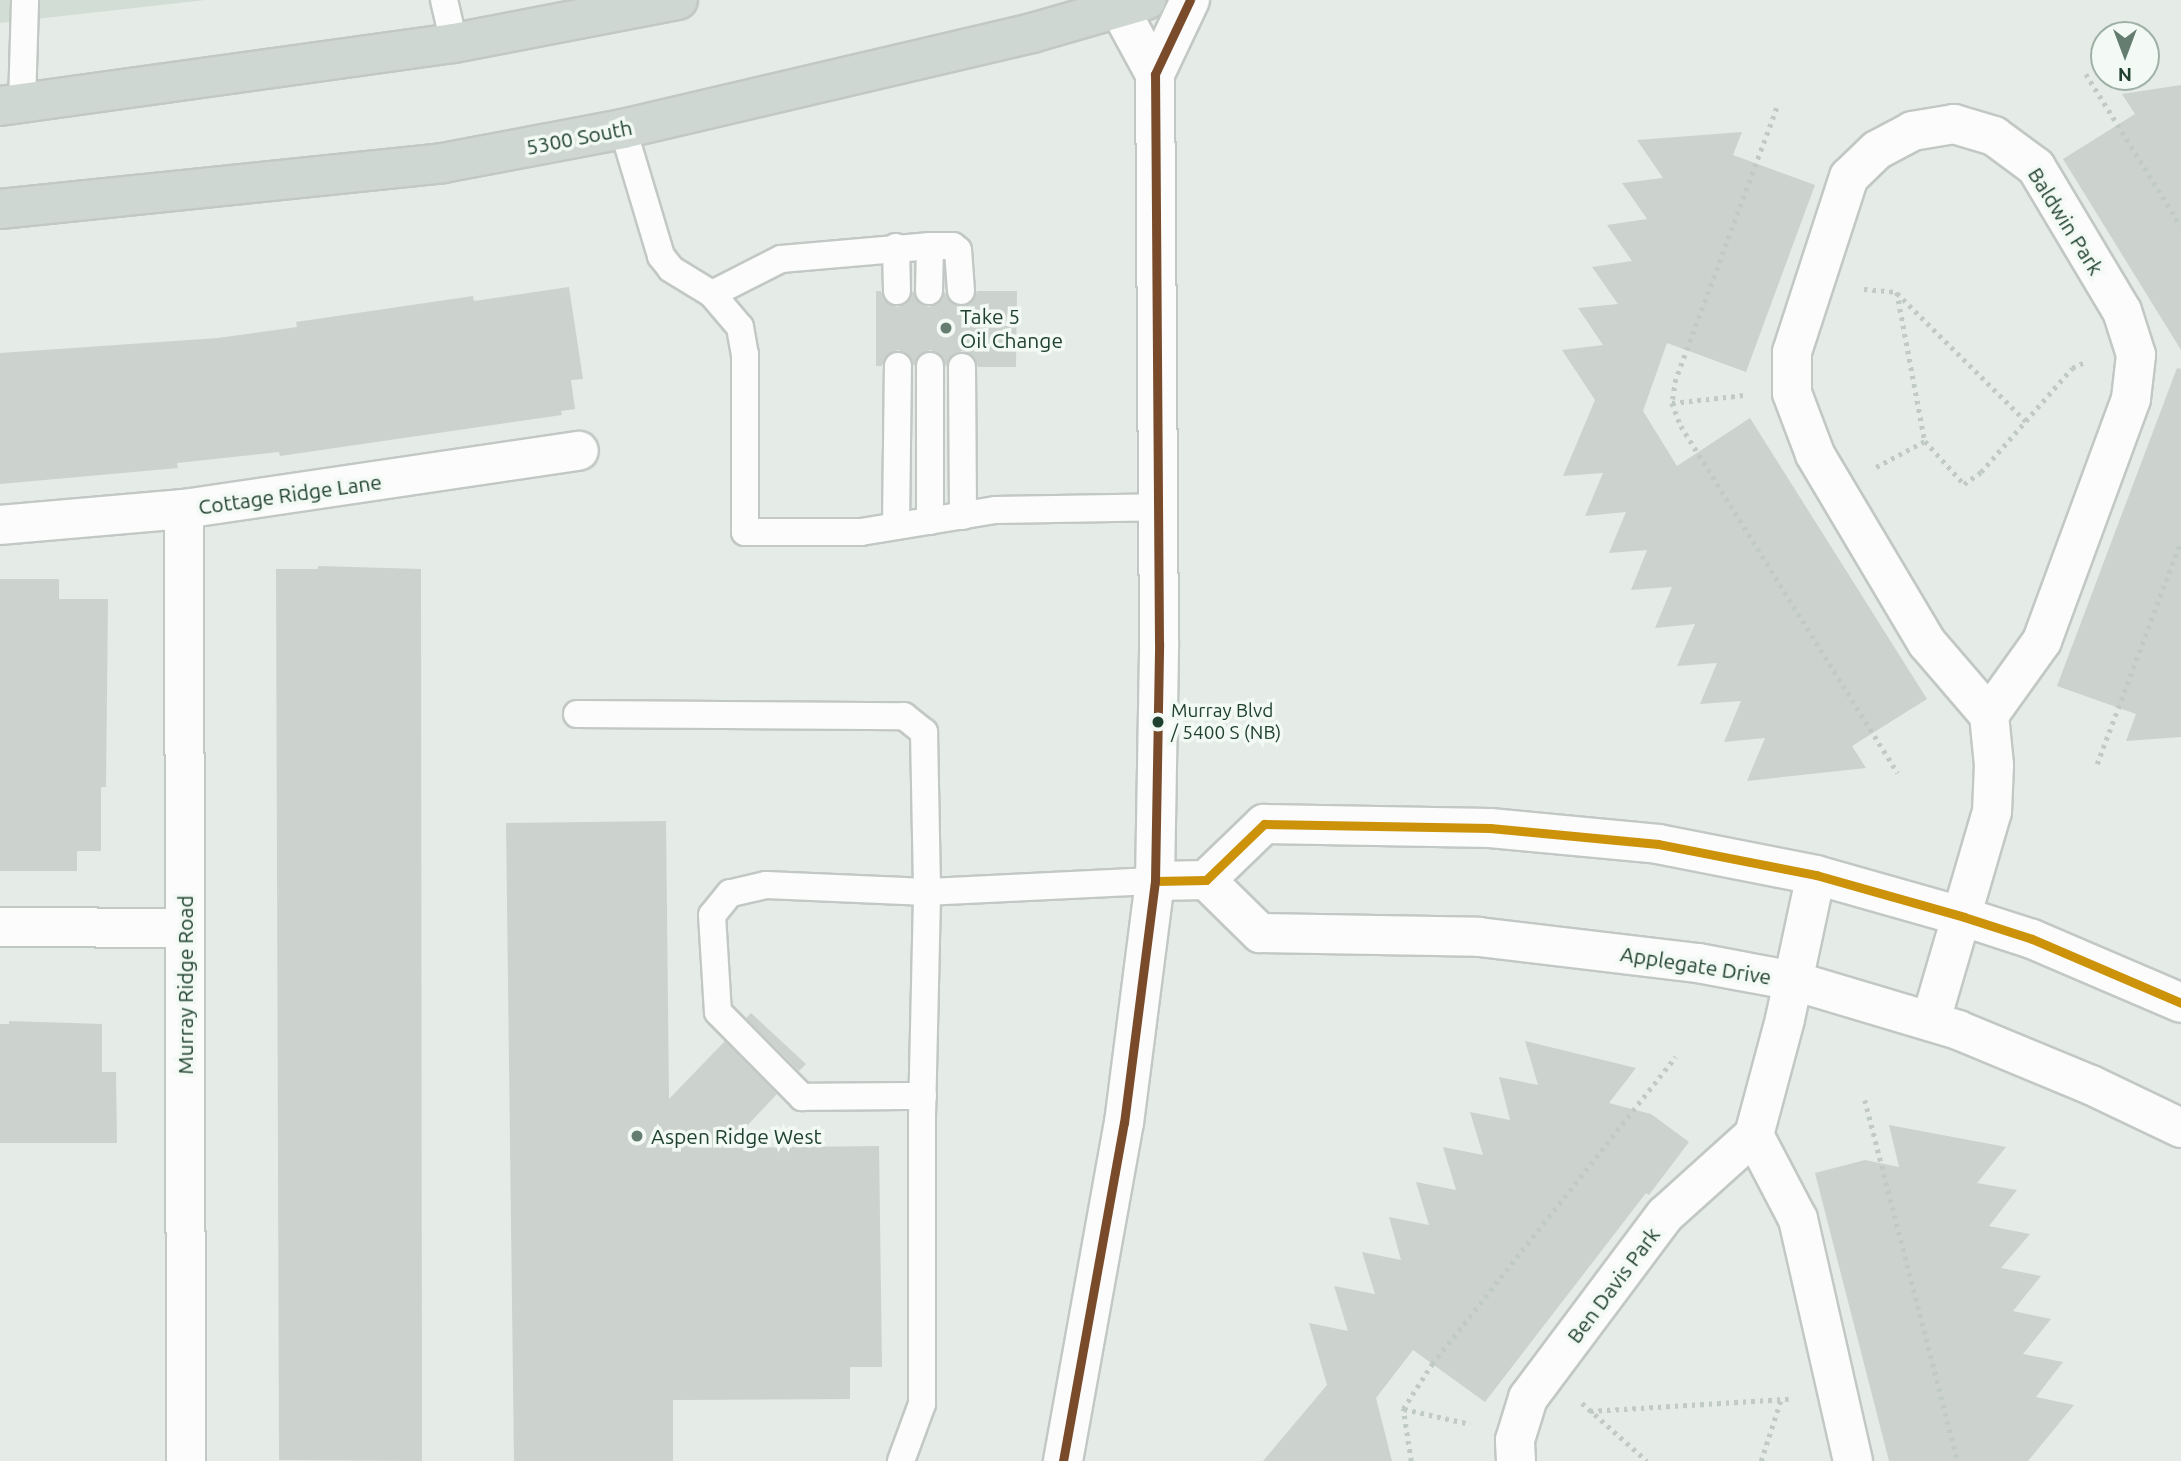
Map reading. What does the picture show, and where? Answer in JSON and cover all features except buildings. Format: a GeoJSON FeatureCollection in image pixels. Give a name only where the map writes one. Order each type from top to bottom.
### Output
{"type":"FeatureCollection","features":[{"type":"Feature","properties":{"kind":"main road"},"geometry":{"type":"LineString","coordinates":[[11,105],[454,43],[678,0]]}},
{"type":"Feature","properties":{"kind":"main road","name":"5300 South"},"geometry":{"type":"LineString","coordinates":[[0,209],[443,163],[623,129],[1032,33],[1128,3]]}},
{"type":"Feature","properties":{"kind":"street"},"geometry":{"type":"LineString","coordinates":[[1155,74],[1191,0]]}},
{"type":"Feature","properties":{"kind":"street"},"geometry":{"type":"LineString","coordinates":[[1063,1461],[1124,1124],[1155,881],[1159,507],[1155,74],[1128,3]]}},
{"type":"Feature","properties":{"kind":"street","name":"Baldwin Park"},"geometry":{"type":"LineString","coordinates":[[1954,124],[1994,136],[2036,167],[2122,311],[2136,355],[2131,399],[2042,641],[1989,715],[1927,643],[1836,489],[1815,454],[1792,393],[1792,352],[1849,177],[1877,150],[1912,131],[1954,124]]}},
{"type":"Feature","properties":{"kind":"street","name":"Cottage Ridge Lane"},"geometry":{"type":"LineString","coordinates":[[0,525],[184,509],[579,451]]}},
{"type":"Feature","properties":{"kind":"street","name":"Murray Ridge Road"},"geometry":{"type":"LineString","coordinates":[[184,509],[186,1461]]}},
{"type":"Feature","properties":{"kind":"street"},"geometry":{"type":"LineString","coordinates":[[1931,1020],[1964,917],[1992,812],[1994,765],[1989,715]]}},
{"type":"Feature","properties":{"kind":"street"},"geometry":{"type":"LineString","coordinates":[[1155,881],[1206,880],[1264,824],[1490,828],[1575,834],[1658,844],[1816,875],[2032,939],[2181,1003]]}},
{"type":"Feature","properties":{"kind":"street"},"geometry":{"type":"LineString","coordinates":[[1816,875],[1794,981],[1754,1135],[1798,1219],[1853,1461]]}},
{"type":"Feature","properties":{"kind":"street","name":"Applegate Drive"},"geometry":{"type":"LineString","coordinates":[[1206,880],[1260,933],[1479,937],[1698,963],[1794,981],[1931,1020],[2091,1085],[2181,1128]]}},
{"type":"Feature","properties":{"kind":"street"},"geometry":{"type":"LineString","coordinates":[[0,927],[185,928]]}},
{"type":"Feature","properties":{"kind":"street","name":"Ben Davis Park"},"geometry":{"type":"LineString","coordinates":[[1516,1461],[1514,1440],[1528,1398],[1665,1215],[1754,1135]]}},
{"type":"Feature","properties":{"kind":"lane"},"geometry":{"type":"LineString","coordinates":[[11,105],[25,0]]}},
{"type":"Feature","properties":{"kind":"lane"},"geometry":{"type":"LineString","coordinates":[[444,0],[454,43]]}},
{"type":"Feature","properties":{"kind":"lane"},"geometry":{"type":"LineString","coordinates":[[623,129],[661,256],[671,269],[712,294],[740,327],[745,354],[745,532],[861,532],[995,510],[1159,507]]}},
{"type":"Feature","properties":{"kind":"lane"},"geometry":{"type":"LineString","coordinates":[[712,294],[781,259],[930,246],[953,246],[958,250],[961,291]]}},
{"type":"Feature","properties":{"kind":"lane"},"geometry":{"type":"LineString","coordinates":[[929,291],[930,246]]}},
{"type":"Feature","properties":{"kind":"lane"},"geometry":{"type":"LineString","coordinates":[[897,247],[897,291]]}},
{"type":"Feature","properties":{"kind":"lane"},"geometry":{"type":"LineString","coordinates":[[897,526],[898,366]]}},
{"type":"Feature","properties":{"kind":"lane"},"geometry":{"type":"LineString","coordinates":[[930,366],[930,521]]}},
{"type":"Feature","properties":{"kind":"lane"},"geometry":{"type":"LineString","coordinates":[[962,367],[963,516]]}},
{"type":"Feature","properties":{"kind":"lane"},"geometry":{"type":"LineString","coordinates":[[577,714],[904,716],[924,732],[927,892],[922,1404],[901,1461]]}},
{"type":"Feature","properties":{"kind":"lane"},"geometry":{"type":"LineString","coordinates":[[923,1096],[802,1097],[718,1012],[712,915],[730,893],[766,885],[927,892],[1155,881]]}},
{"type":"Feature","properties":{"kind":"path"},"geometry":{"type":"LineString","coordinates":[[2087,74],[2181,226]]}},
{"type":"Feature","properties":{"kind":"path"},"geometry":{"type":"LineString","coordinates":[[1777,108],[1676,379],[1672,403],[1681,426],[1898,773]]}},
{"type":"Feature","properties":{"kind":"path"},"geometry":{"type":"LineString","coordinates":[[1813,284],[1897,292],[2026,421]]}},
{"type":"Feature","properties":{"kind":"path"},"geometry":{"type":"LineString","coordinates":[[1897,292],[1925,441],[1964,484],[1981,472],[2071,368],[2091,359]]}},
{"type":"Feature","properties":{"kind":"path"},"geometry":{"type":"LineString","coordinates":[[1672,403],[1749,395]]}},
{"type":"Feature","properties":{"kind":"path"},"geometry":{"type":"LineString","coordinates":[[1836,489],[1925,441]]}},
{"type":"Feature","properties":{"kind":"path"},"geometry":{"type":"LineString","coordinates":[[2097,764],[2181,541]]}},
{"type":"Feature","properties":{"kind":"path"},"geometry":{"type":"LineString","coordinates":[[1411,1461],[1403,1409],[1432,1364],[1675,1057]]}},
{"type":"Feature","properties":{"kind":"path"},"geometry":{"type":"LineString","coordinates":[[1865,1100],[1958,1461]]}},
{"type":"Feature","properties":{"kind":"path"},"geometry":{"type":"LineString","coordinates":[[1547,1373],[1647,1461]]}},
{"type":"Feature","properties":{"kind":"path"},"geometry":{"type":"LineString","coordinates":[[1590,1411],[1839,1395]]}},
{"type":"Feature","properties":{"kind":"path"},"geometry":{"type":"LineString","coordinates":[[1761,1461],[1781,1399]]}},
{"type":"Feature","properties":{"kind":"path"},"geometry":{"type":"LineString","coordinates":[[1403,1409],[1478,1426]]}},
{"type":"Feature","properties":{"kind":"shaded area"},"geometry":{"type":"Polygon","coordinates":[[[0,0],[205,0],[0,23],[0,0]]]}},
{"type":"Feature","properties":{"kind":"transit line"},"geometry":{"type":"LineString","coordinates":[[1063,1461],[1124,1123],[1155,881],[1159,643],[1155,74],[1190,0]]}},
{"type":"Feature","properties":{"kind":"transit line"},"geometry":{"type":"LineString","coordinates":[[1155,881],[1206,880],[1264,824],[1490,828],[1658,844],[1816,875],[1964,917],[2032,939],[2181,1003]]}},
{"type":"Feature","properties":{"kind":"place","name":"Take 5 Oil Change"},"geometry":{"type":"Point","coordinates":[946,328]}},
{"type":"Feature","properties":{"kind":"place","name":"Murray Blvd / 5400 S (NB)"},"geometry":{"type":"Point","coordinates":[1158,722]}},
{"type":"Feature","properties":{"kind":"place","name":"Aspen Ridge West"},"geometry":{"type":"Point","coordinates":[637,1136]}}]}
